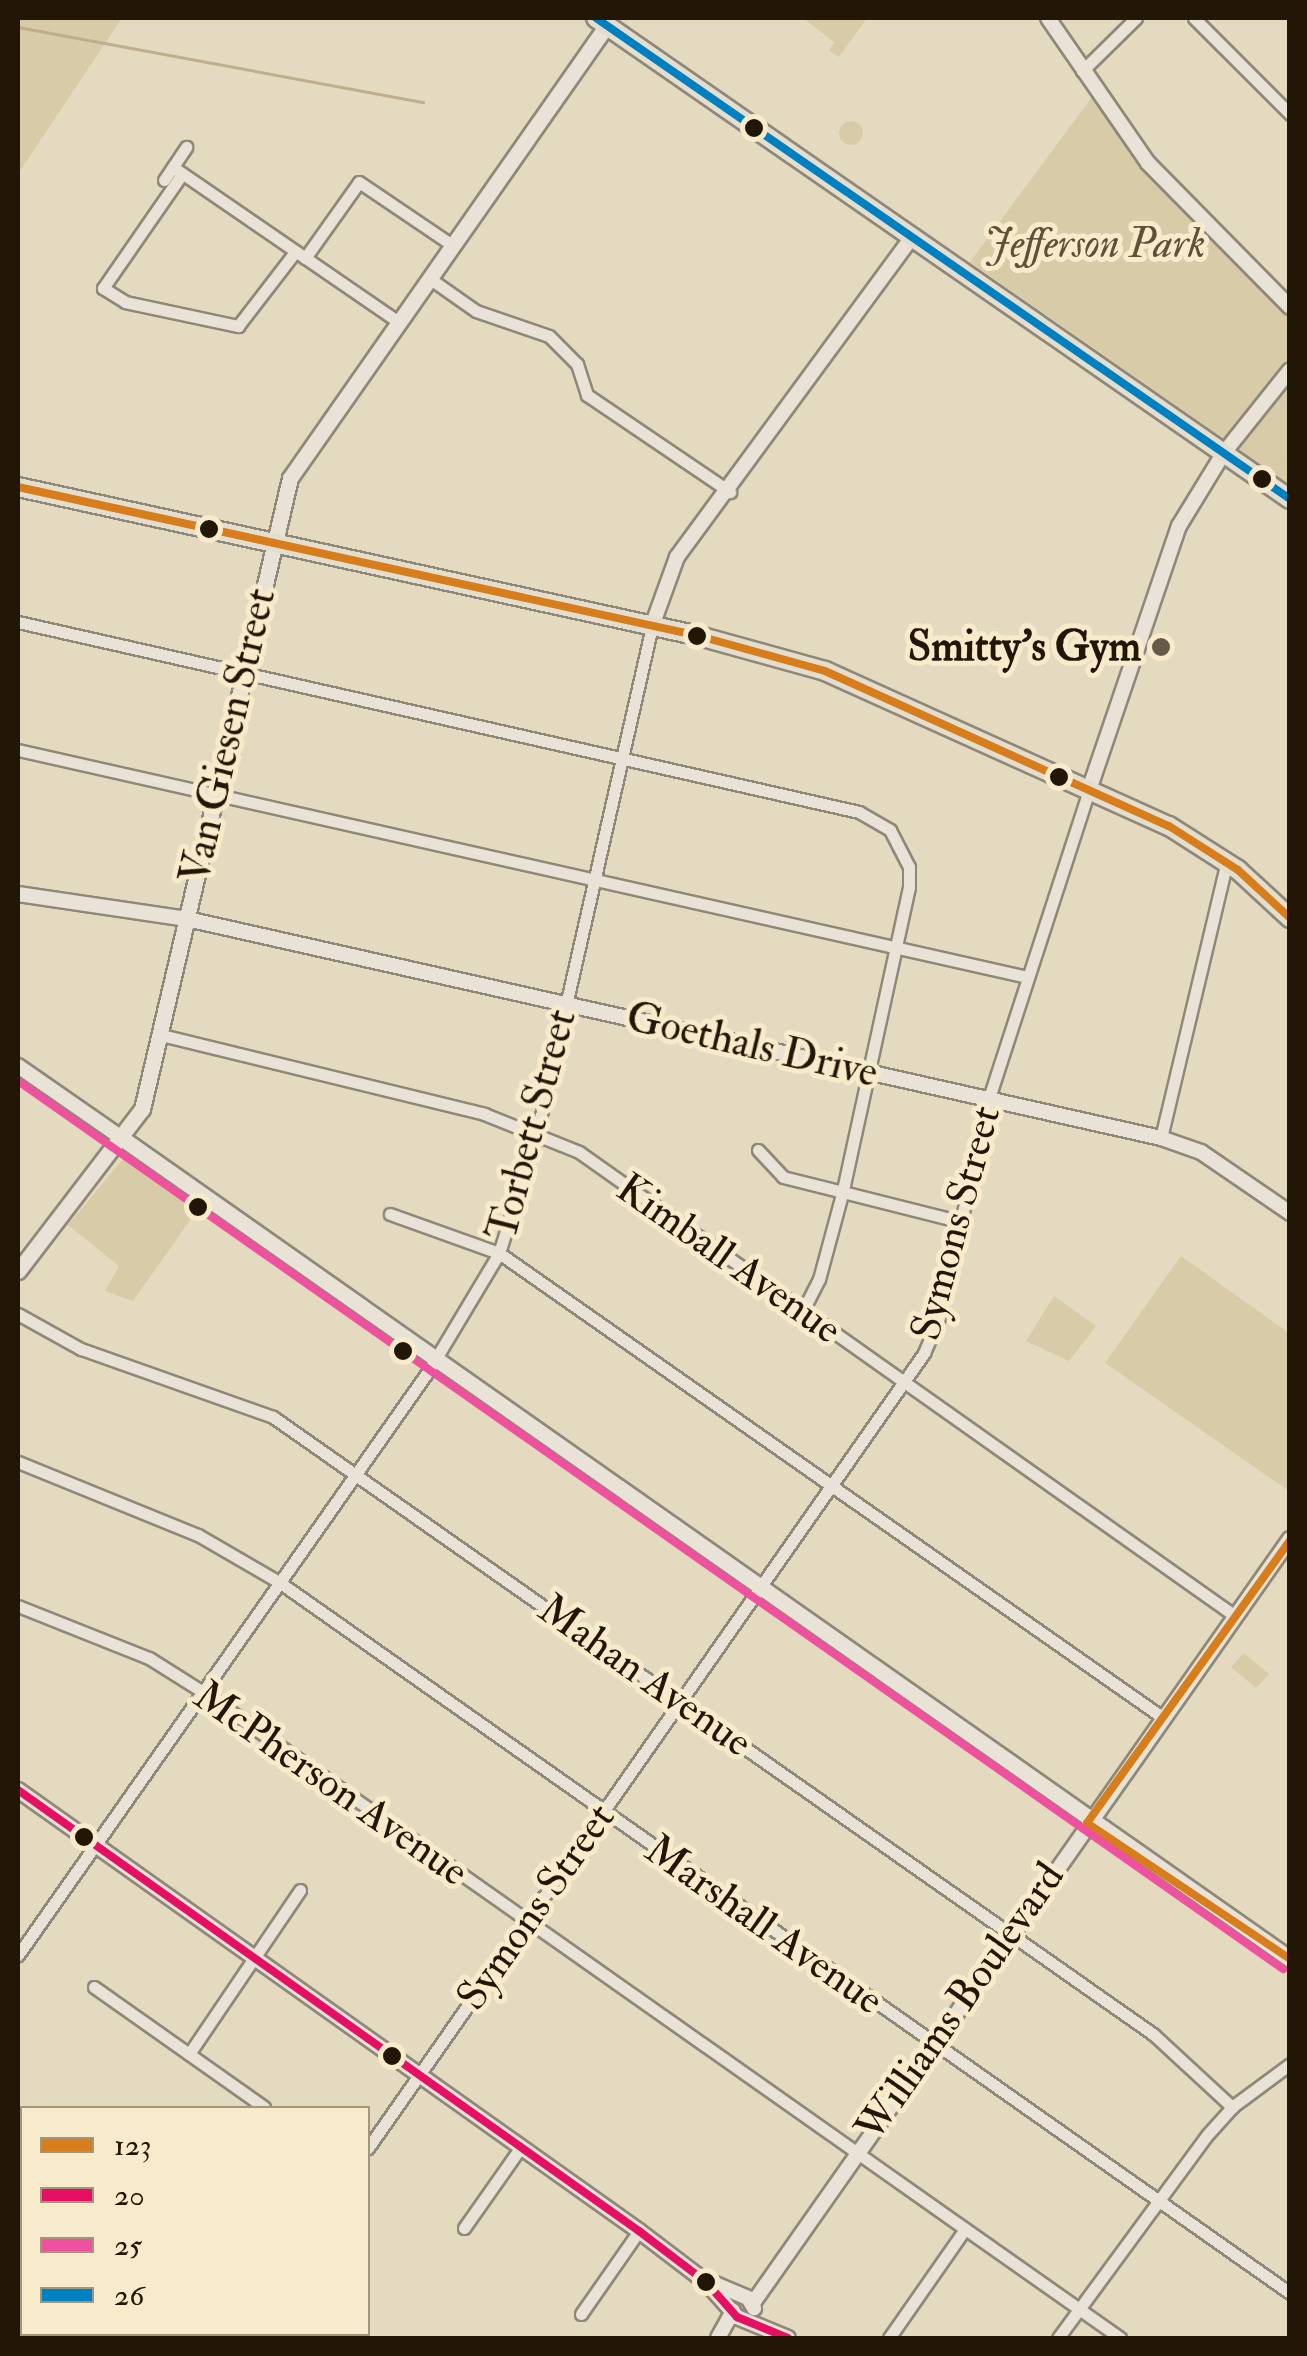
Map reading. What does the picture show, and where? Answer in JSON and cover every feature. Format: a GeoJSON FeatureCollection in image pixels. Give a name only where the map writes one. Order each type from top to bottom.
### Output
{"type":"FeatureCollection","features":[{"type":"Feature","properties":{"kind":"main road"},"geometry":{"type":"LineString","coordinates":[[605,20],[1290,500]]}},
{"type":"Feature","properties":{"kind":"main road","name":"Van Giesen Street"},"geometry":{"type":"LineString","coordinates":[[18,1272],[123,1139],[142,1109],[271,544],[299,462],[605,20]]}},
{"type":"Feature","properties":{"kind":"main road"},"geometry":{"type":"LineString","coordinates":[[18,486],[652,626],[845,678],[1089,790],[1227,862],[1290,918]]}},
{"type":"Feature","properties":{"kind":"main road"},"geometry":{"type":"LineString","coordinates":[[123,1139],[1087,1823],[1290,1959]]}},
{"type":"Feature","properties":{"kind":"street"},"geometry":{"type":"LineString","coordinates":[[1048,18],[1148,163],[1290,308]]}},
{"type":"Feature","properties":{"kind":"street"},"geometry":{"type":"LineString","coordinates":[[1082,71],[1136,18]]}},
{"type":"Feature","properties":{"kind":"street"},"geometry":{"type":"LineString","coordinates":[[1194,18],[1290,114]]}},
{"type":"Feature","properties":{"kind":"street"},"geometry":{"type":"LineString","coordinates":[[186,147],[177,171],[103,288],[126,302],[238,326],[359,182],[452,245]]}},
{"type":"Feature","properties":{"kind":"street"},"geometry":{"type":"LineString","coordinates":[[164,180],[177,171]]}},
{"type":"Feature","properties":{"kind":"street"},"geometry":{"type":"LineString","coordinates":[[177,171],[397,321]]}},
{"type":"Feature","properties":{"kind":"street","name":"Torbett Street"},"geometry":{"type":"LineString","coordinates":[[18,1955],[436,1360],[499,1253],[537,1133],[652,626],[670,570],[912,237]]}},
{"type":"Feature","properties":{"kind":"street"},"geometry":{"type":"LineString","coordinates":[[429,278],[476,311],[549,336],[577,364],[587,395],[730,492]]}},
{"type":"Feature","properties":{"kind":"street","name":"Symons Street"},"geometry":{"type":"LineString","coordinates":[[370,2145],[833,1486],[904,1382],[939,1317],[990,1098],[1168,553],[1223,454],[1290,370]]}},
{"type":"Feature","properties":{"kind":"street"},"geometry":{"type":"LineString","coordinates":[[18,622],[868,816],[895,836],[909,867],[894,948],[842,1194],[819,1279],[803,1310]]}},
{"type":"Feature","properties":{"kind":"street"},"geometry":{"type":"LineString","coordinates":[[18,750],[1027,977]]}},
{"type":"Feature","properties":{"kind":"street"},"geometry":{"type":"LineString","coordinates":[[1161,1138],[1227,862]]}},
{"type":"Feature","properties":{"kind":"street","name":"Goethals Drive"},"geometry":{"type":"LineString","coordinates":[[18,894],[187,919],[1161,1138],[1202,1152],[1290,1213]]}},
{"type":"Feature","properties":{"kind":"street","name":"Kimball Avenue"},"geometry":{"type":"LineString","coordinates":[[161,1034],[484,1114],[579,1152],[1235,1616]]}},
{"type":"Feature","properties":{"kind":"street"},"geometry":{"type":"LineString","coordinates":[[18,1066],[123,1139]]}},
{"type":"Feature","properties":{"kind":"street"},"geometry":{"type":"LineString","coordinates":[[758,1150],[784,1177],[962,1222]]}},
{"type":"Feature","properties":{"kind":"street"},"geometry":{"type":"LineString","coordinates":[[390,1214],[499,1253],[1162,1717]]}},
{"type":"Feature","properties":{"kind":"street","name":"Mahan Avenue"},"geometry":{"type":"LineString","coordinates":[[18,1314],[81,1350],[273,1417],[1153,2034],[1232,2107]]}},
{"type":"Feature","properties":{"kind":"street","name":"Marshall Avenue"},"geometry":{"type":"LineString","coordinates":[[18,1462],[198,1534],[279,1582],[1290,2293]]}},
{"type":"Feature","properties":{"kind":"street","name":"Williams Boulevard"},"geometry":{"type":"LineString","coordinates":[[728,2338],[770,2270],[1290,1538]]}},
{"type":"Feature","properties":{"kind":"street","name":"McPherson Avenue"},"geometry":{"type":"LineString","coordinates":[[18,1606],[149,1658],[203,1692],[1120,2338]]}},
{"type":"Feature","properties":{"kind":"street"},"geometry":{"type":"LineString","coordinates":[[18,1790],[786,2337]]}},
{"type":"Feature","properties":{"kind":"street"},"geometry":{"type":"LineString","coordinates":[[189,2054],[300,1890]]}},
{"type":"Feature","properties":{"kind":"street"},"geometry":{"type":"LineString","coordinates":[[94,1987],[263,2106]]}},
{"type":"Feature","properties":{"kind":"street"},"geometry":{"type":"LineString","coordinates":[[1058,2338],[1232,2107],[1290,2064]]}},
{"type":"Feature","properties":{"kind":"street"},"geometry":{"type":"LineString","coordinates":[[464,2228],[521,2148]]}},
{"type":"Feature","properties":{"kind":"street"},"geometry":{"type":"LineString","coordinates":[[889,2338],[965,2229]]}},
{"type":"Feature","properties":{"kind":"street"},"geometry":{"type":"LineString","coordinates":[[581,2314],[639,2231]]}},
{"type":"Feature","properties":{"kind":"street","name":"Williams Boulevard"},"geometry":{"type":"LineString","coordinates":[[718,2338],[744,2308]]}},
{"type":"Feature","properties":{"kind":"green space"},"geometry":{"type":"Polygon","coordinates":[[[18,18],[122,18],[18,174],[18,18]]]}},
{"type":"Feature","properties":{"kind":"green space"},"geometry":{"type":"Polygon","coordinates":[[[803,18],[867,18],[839,57],[829,51],[834,42],[803,18]]]}},
{"type":"Feature","properties":{"kind":"green space","name":"Jefferson Park"},"geometry":{"type":"Polygon","coordinates":[[[1092,97],[1160,184],[1289,315],[1289,484],[970,262],[1092,97]]]}},
{"type":"Feature","properties":{"kind":"green space"},"geometry":{"type":"Polygon","coordinates":[[[851,121],[863,133],[851,145],[839,133],[851,121]]]}},
{"type":"Feature","properties":{"kind":"green space"},"geometry":{"type":"Polygon","coordinates":[[[131,1158],[198,1209],[133,1301],[105,1291],[119,1266],[68,1225],[123,1159],[131,1158]]]}},
{"type":"Feature","properties":{"kind":"green space"},"geometry":{"type":"Polygon","coordinates":[[[1181,1256],[1289,1333],[1289,1491],[1105,1363],[1181,1256]]]}},
{"type":"Feature","properties":{"kind":"green space"},"geometry":{"type":"Polygon","coordinates":[[[1054,1296],[1096,1326],[1069,1361],[1026,1341],[1054,1296]]]}},
{"type":"Feature","properties":{"kind":"green space"},"geometry":{"type":"Polygon","coordinates":[[[1244,1653],[1269,1674],[1256,1688],[1231,1667],[1244,1653]]]}},
{"type":"Feature","properties":{"kind":"waterway"},"geometry":{"type":"LineString","coordinates":[[18,27],[423,102]]}},
{"type":"Feature","properties":{"kind":"transit line","name":"26"},"geometry":{"type":"LineString","coordinates":[[596,18],[1290,499]]}},
{"type":"Feature","properties":{"kind":"transit line","name":"123"},"geometry":{"type":"LineString","coordinates":[[18,487],[699,636],[825,671],[1169,826],[1238,870],[1290,918]]}},
{"type":"Feature","properties":{"kind":"transit line","name":"25"},"geometry":{"type":"LineString","coordinates":[[18,1081],[1283,1969]]}},
{"type":"Feature","properties":{"kind":"transit line","name":"123"},"geometry":{"type":"LineString","coordinates":[[1087,1823],[1290,1540]]}},
{"type":"Feature","properties":{"kind":"transit line","name":"20"},"geometry":{"type":"LineString","coordinates":[[18,1790],[639,2231],[706,2282],[737,2317],[788,2338]]}},
{"type":"Feature","properties":{"kind":"transit line","name":"123"},"geometry":{"type":"LineString","coordinates":[[1087,1823],[1290,1959]]}},
{"type":"Feature","properties":{"kind":"place","name":"Smitty's Gym"},"geometry":{"type":"Point","coordinates":[1161,647]}}]}
